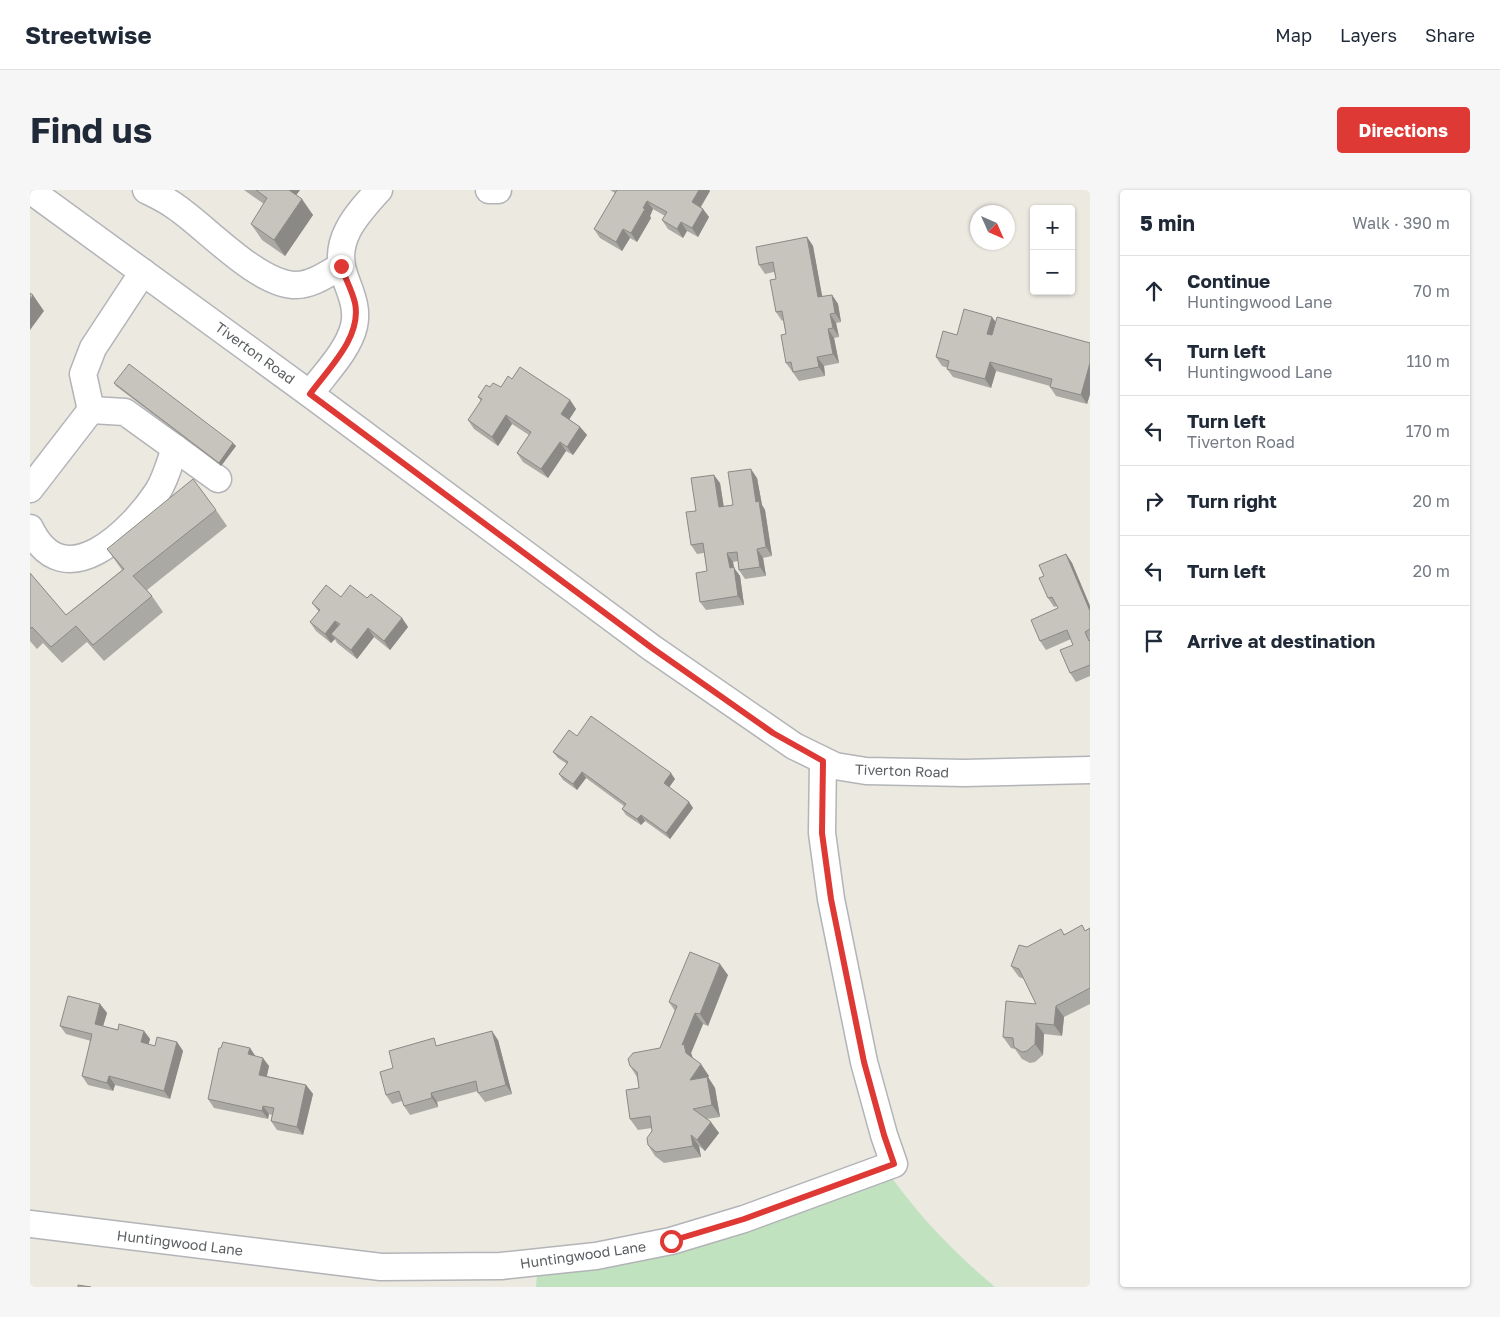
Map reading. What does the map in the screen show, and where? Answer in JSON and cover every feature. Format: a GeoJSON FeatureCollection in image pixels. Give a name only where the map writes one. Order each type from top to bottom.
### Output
{"type":"FeatureCollection","features":[{"type":"Feature","properties":{"kind":"street","name":"Tiverton Road"},"geometry":{"type":"LineString","coordinates":[[30,190],[668,659],[773,733],[823,761],[846,769],[866,771],[947,773],[1090,770]]}},
{"type":"Feature","properties":{"kind":"street"},"geometry":{"type":"LineString","coordinates":[[146,190],[176,206],[256,271],[273,280],[289,285],[302,285],[341,266]]}},
{"type":"Feature","properties":{"kind":"street"},"geometry":{"type":"LineString","coordinates":[[310,394],[342,350],[354,325],[354,302],[339,255],[346,232],[379,190]]}},
{"type":"Feature","properties":{"kind":"street"},"geometry":{"type":"LineString","coordinates":[[489,190],[498,190]]}},
{"type":"Feature","properties":{"kind":"street"},"geometry":{"type":"LineString","coordinates":[[91,410],[83,374],[92,348],[143,272]]}},
{"type":"Feature","properties":{"kind":"street"},"geometry":{"type":"LineString","coordinates":[[91,410],[125,412],[218,479]]}},
{"type":"Feature","properties":{"kind":"street"},"geometry":{"type":"LineString","coordinates":[[30,488],[91,410]]}},
{"type":"Feature","properties":{"kind":"street"},"geometry":{"type":"LineString","coordinates":[[30,528],[35,539],[50,554],[72,561],[94,555],[123,532],[158,491],[175,448]]}},
{"type":"Feature","properties":{"kind":"street","name":"Huntingwood Lane"},"geometry":{"type":"LineString","coordinates":[[30,1224],[380,1267],[501,1266],[596,1256],[671,1241],[744,1219],[894,1164],[864,1062],[831,899],[822,833],[823,761]]}},
{"type":"Feature","properties":{"kind":"green space"},"geometry":{"type":"Polygon","coordinates":[[[885,1168],[936,1231],[964,1260],[995,1287],[536,1287],[538,1260],[576,1257],[885,1168]]]}},
{"type":"Feature","properties":{"kind":"building"},"geometry":{"type":"Polygon","coordinates":[[[256,190],[289,190],[302,199],[274,240],[251,224],[267,198],[256,190]]]}},
{"type":"Feature","properties":{"kind":"building"},"geometry":{"type":"Polygon","coordinates":[[[617,190],[699,190],[692,202],[703,209],[692,228],[681,222],[677,229],[662,220],[667,212],[647,201],[643,208],[645,209],[631,233],[623,229],[616,242],[594,229],[617,190]]]}},
{"type":"Feature","properties":{"kind":"building"},"geometry":{"type":"Polygon","coordinates":[[[807,237],[818,297],[832,295],[835,313],[830,314],[833,328],[828,329],[833,354],[817,357],[819,367],[793,372],[791,362],[786,363],[781,335],[786,334],[782,311],[776,312],[770,280],[776,279],[773,262],[759,265],[756,247],[807,237]]]}},
{"type":"Feature","properties":{"kind":"building"},"geometry":{"type":"Polygon","coordinates":[[[964,309],[992,317],[987,334],[992,335],[997,317],[1090,343],[1090,363],[1081,395],[1050,387],[1052,379],[990,362],[985,379],[947,369],[949,361],[936,357],[943,331],[957,335],[964,309]]]}},
{"type":"Feature","properties":{"kind":"building"},"geometry":{"type":"Polygon","coordinates":[[[129,364],[233,443],[219,463],[114,383],[129,364]]]}},
{"type":"Feature","properties":{"kind":"building"},"geometry":{"type":"Polygon","coordinates":[[[520,367],[570,400],[561,414],[580,427],[567,447],[560,442],[541,469],[517,453],[531,432],[506,415],[492,437],[468,420],[482,399],[478,397],[486,385],[490,387],[493,383],[501,387],[508,376],[512,379],[520,367]]]}},
{"type":"Feature","properties":{"kind":"building"},"geometry":{"type":"Polygon","coordinates":[[[751,469],[756,502],[759,501],[766,547],[757,549],[760,567],[739,570],[737,552],[727,553],[730,568],[734,567],[738,596],[700,602],[696,573],[707,571],[703,543],[691,545],[686,512],[696,511],[691,478],[714,475],[719,507],[733,505],[728,472],[751,469]]]}},
{"type":"Feature","properties":{"kind":"building"},"geometry":{"type":"Polygon","coordinates":[[[193,479],[216,510],[133,576],[152,596],[93,645],[76,626],[51,647],[32,627],[30,629],[30,573],[66,615],[124,569],[107,549],[193,479]]]}},
{"type":"Feature","properties":{"kind":"building"},"geometry":{"type":"Polygon","coordinates":[[[1066,554],[1090,611],[1090,629],[1085,632],[1090,640],[1090,665],[1070,673],[1060,650],[1073,645],[1067,630],[1040,641],[1031,620],[1058,608],[1052,597],[1048,598],[1039,578],[1044,576],[1039,565],[1066,554]]]}},
{"type":"Feature","properties":{"kind":"building"},"geometry":{"type":"Polygon","coordinates":[[[326,585],[341,597],[350,585],[367,598],[371,594],[402,618],[384,641],[368,628],[351,650],[331,634],[340,624],[335,621],[325,634],[310,622],[320,610],[312,603],[326,585]]]}},
{"type":"Feature","properties":{"kind":"building"},"geometry":{"type":"Polygon","coordinates":[[[591,716],[671,773],[664,783],[689,802],[666,833],[641,815],[637,819],[622,809],[626,804],[582,772],[573,784],[559,774],[568,762],[553,752],[569,730],[577,736],[591,716]]]}},
{"type":"Feature","properties":{"kind":"building"},"geometry":{"type":"Polygon","coordinates":[[[1082,925],[1085,931],[1090,928],[1090,988],[1056,1006],[1054,1025],[1036,1023],[1035,1044],[1027,1051],[1022,1052],[1014,1047],[1013,1038],[1003,1037],[1006,1001],[1036,1004],[1019,969],[1011,966],[1019,945],[1027,947],[1061,929],[1064,935],[1082,925]]]}},
{"type":"Feature","properties":{"kind":"building"},"geometry":{"type":"Polygon","coordinates":[[[690,952],[720,964],[700,1014],[695,1013],[682,1045],[684,1044],[686,1053],[701,1064],[690,1080],[707,1077],[712,1105],[693,1109],[711,1122],[697,1140],[691,1135],[693,1146],[656,1152],[648,1145],[647,1138],[652,1131],[650,1116],[630,1119],[626,1090],[639,1088],[637,1072],[630,1066],[628,1059],[633,1053],[660,1048],[677,1006],[669,1002],[690,952]]]}},
{"type":"Feature","properties":{"kind":"building"},"geometry":{"type":"Polygon","coordinates":[[[68,996],[100,1004],[95,1024],[118,1030],[119,1024],[144,1031],[141,1042],[155,1046],[157,1037],[177,1042],[164,1091],[109,1076],[107,1083],[82,1076],[92,1034],[60,1026],[68,996]]]}},
{"type":"Feature","properties":{"kind":"building"},"geometry":{"type":"Polygon","coordinates":[[[492,1031],[506,1085],[478,1093],[476,1081],[431,1093],[432,1098],[404,1106],[399,1091],[386,1095],[380,1072],[393,1068],[389,1051],[434,1038],[436,1046],[492,1031]]]}},
{"type":"Feature","properties":{"kind":"building"},"geometry":{"type":"Polygon","coordinates":[[[223,1042],[250,1048],[248,1054],[263,1058],[259,1075],[306,1085],[297,1127],[271,1121],[274,1108],[263,1106],[262,1111],[208,1099],[219,1048],[221,1048],[223,1042]]]}},
{"type":"Feature","properties":{"kind":"route"},"geometry":{"type":"LineString","coordinates":[[341,266],[354,302],[356,312],[354,325],[350,338],[310,394],[652,648],[773,733],[823,761],[822,833],[831,899],[864,1062],[894,1164],[744,1219],[671,1241]]}}]}
